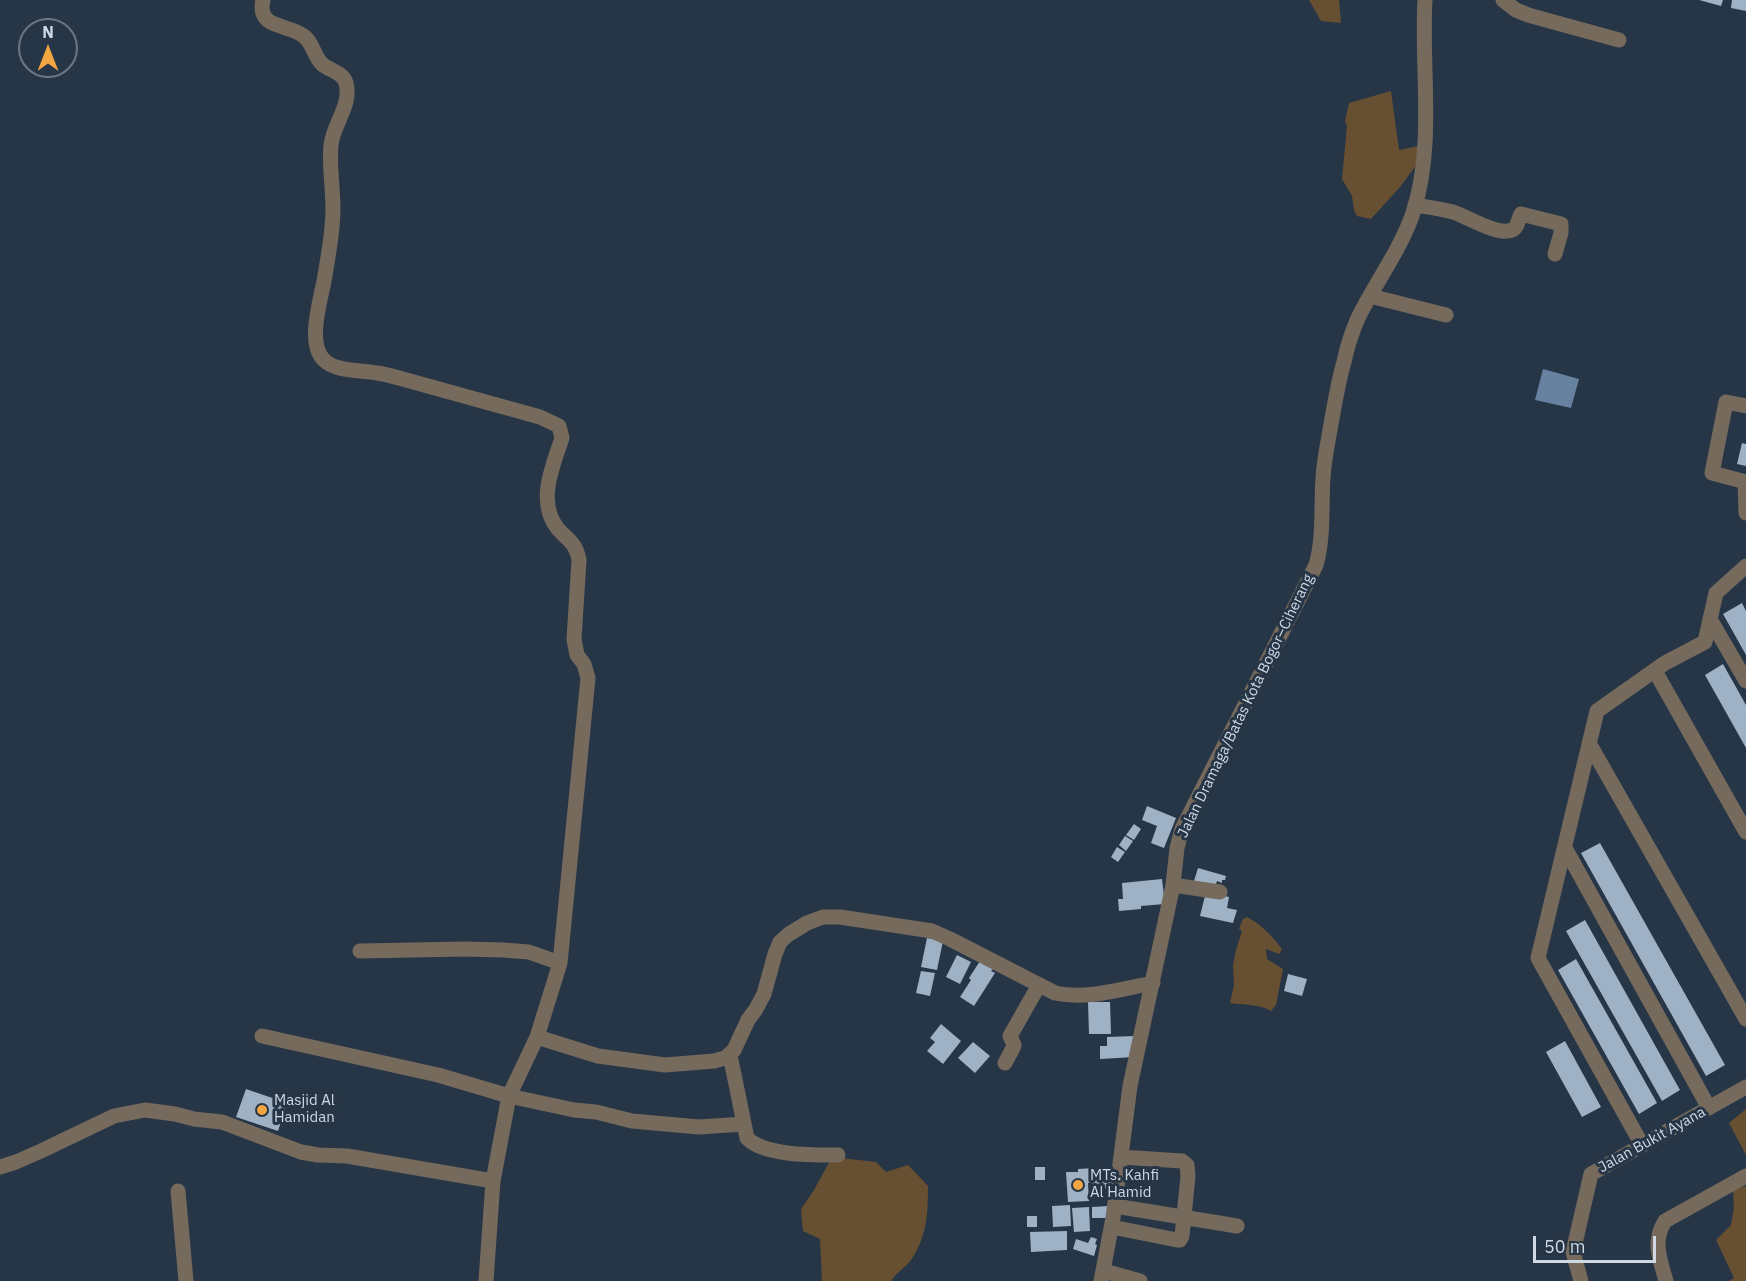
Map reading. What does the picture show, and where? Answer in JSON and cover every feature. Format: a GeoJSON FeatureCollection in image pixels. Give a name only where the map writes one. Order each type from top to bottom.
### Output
{"type":"FeatureCollection","features":[{"type":"Feature","properties":{"kind":"street"},"geometry":{"type":"LineString","coordinates":[[263,0],[261,11],[263,16],[269,22],[305,37],[317,58],[323,65],[344,78],[347,87],[346,101],[331,145],[333,223],[316,324],[315,338],[320,355],[325,362],[333,366],[399,378],[540,417],[559,426],[561,432],[562,438],[548,486],[548,499],[552,521],[574,543],[578,552],[574,639],[588,678],[560,963],[537,1037],[509,1096],[493,1181],[486,1281]]}},
{"type":"Feature","properties":{"kind":"street","name":"Jalan Dramaga/Batas Kota Bogor–Ciherang"},"geometry":{"type":"LineString","coordinates":[[1102,1276],[1112,1227],[1130,1086],[1173,885],[1177,848],[1182,829],[1316,565],[1321,541],[1324,461],[1338,389],[1352,335],[1370,296],[1404,235],[1415,205],[1422,167],[1424,139],[1425,0]]}},
{"type":"Feature","properties":{"kind":"street"},"geometry":{"type":"LineString","coordinates":[[1503,0],[1516,10],[1528,15],[1619,40]]}},
{"type":"Feature","properties":{"kind":"street"},"geometry":{"type":"LineString","coordinates":[[1415,205],[1452,212],[1500,230],[1514,229],[1521,214],[1560,224],[1562,233],[1555,254]]}},
{"type":"Feature","properties":{"kind":"street"},"geometry":{"type":"LineString","coordinates":[[1370,296],[1446,315]]}},
{"type":"Feature","properties":{"kind":"street"},"geometry":{"type":"LineString","coordinates":[[1746,406],[1726,402],[1712,473],[1745,482],[1746,513]]}},
{"type":"Feature","properties":{"kind":"street"},"geometry":{"type":"LineString","coordinates":[[1642,1145],[1538,958],[1597,711],[1665,663],[1705,642],[1716,593],[1746,566]]}},
{"type":"Feature","properties":{"kind":"street"},"geometry":{"type":"LineString","coordinates":[[1710,619],[1746,681]]}},
{"type":"Feature","properties":{"kind":"street"},"geometry":{"type":"LineString","coordinates":[[1654,671],[1746,832]]}},
{"type":"Feature","properties":{"kind":"street"},"geometry":{"type":"LineString","coordinates":[[1590,743],[1746,1019]]}},
{"type":"Feature","properties":{"kind":"street"},"geometry":{"type":"LineString","coordinates":[[1565,848],[1709,1108]]}},
{"type":"Feature","properties":{"kind":"street"},"geometry":{"type":"LineString","coordinates":[[1173,885],[1220,892]]}},
{"type":"Feature","properties":{"kind":"street"},"geometry":{"type":"LineString","coordinates":[[537,1037],[598,1056],[665,1065],[725,1058],[730,1055],[764,994],[780,942],[807,923],[823,917],[840,917],[932,931],[1055,993],[1070,997],[1153,983]]}},
{"type":"Feature","properties":{"kind":"street"},"geometry":{"type":"LineString","coordinates":[[360,951],[503,950],[529,952],[560,963]]}},
{"type":"Feature","properties":{"kind":"street"},"geometry":{"type":"LineString","coordinates":[[1005,1063],[1014,1044],[1010,1036],[1039,985]]}},
{"type":"Feature","properties":{"kind":"street"},"geometry":{"type":"LineString","coordinates":[[262,1035],[438,1075],[509,1096],[632,1121],[699,1127],[744,1125]]}},
{"type":"Feature","properties":{"kind":"street"},"geometry":{"type":"LineString","coordinates":[[730,1055],[747,1138],[753,1144],[761,1148],[788,1152],[838,1155]]}},
{"type":"Feature","properties":{"kind":"street","name":"Jalan Bukit Ayana"},"geometry":{"type":"LineString","coordinates":[[1581,1281],[1574,1252],[1591,1174],[1746,1087]]}},
{"type":"Feature","properties":{"kind":"street"},"geometry":{"type":"LineString","coordinates":[[0,1167],[33,1155],[114,1116],[145,1110],[222,1122],[301,1152],[347,1156],[493,1181]]}},
{"type":"Feature","properties":{"kind":"street"},"geometry":{"type":"LineString","coordinates":[[1112,1227],[1180,1240],[1182,1236],[1188,1176],[1185,1162],[1121,1157]]}},
{"type":"Feature","properties":{"kind":"street"},"geometry":{"type":"LineString","coordinates":[[1666,1281],[1658,1250],[1659,1231],[1665,1221],[1746,1176]]}},
{"type":"Feature","properties":{"kind":"street"},"geometry":{"type":"LineString","coordinates":[[178,1191],[186,1281]]}},
{"type":"Feature","properties":{"kind":"street"},"geometry":{"type":"LineString","coordinates":[[1115,1206],[1237,1226]]}},
{"type":"Feature","properties":{"kind":"street"},"geometry":{"type":"LineString","coordinates":[[1102,1276],[1140,1281]]}},
{"type":"Feature","properties":{"kind":"shaded area"},"geometry":{"type":"Polygon","coordinates":[[[1309,0],[1339,0],[1341,23],[1321,21],[1309,0]]]}},
{"type":"Feature","properties":{"kind":"shaded area"},"geometry":{"type":"Polygon","coordinates":[[[1391,91],[1399,150],[1418,146],[1417,164],[1371,219],[1357,216],[1352,196],[1342,179],[1347,126],[1345,121],[1349,103],[1391,91]]]}},
{"type":"Feature","properties":{"kind":"shaded area"},"geometry":{"type":"Polygon","coordinates":[[[1247,917],[1266,931],[1282,949],[1279,954],[1266,949],[1267,959],[1283,969],[1276,1005],[1271,1011],[1257,1006],[1230,1003],[1234,985],[1233,965],[1242,931],[1239,929],[1243,919],[1247,917]]]}},
{"type":"Feature","properties":{"kind":"shaded area"},"geometry":{"type":"Polygon","coordinates":[[[1746,1109],[1746,1155],[1729,1123],[1746,1109]]]}},
{"type":"Feature","properties":{"kind":"shaded area"},"geometry":{"type":"Polygon","coordinates":[[[832,1157],[876,1162],[886,1172],[908,1165],[928,1186],[927,1215],[920,1243],[911,1260],[891,1281],[822,1281],[820,1239],[803,1231],[801,1209],[832,1157]]]}},
{"type":"Feature","properties":{"kind":"shaded area"},"geometry":{"type":"Polygon","coordinates":[[[1746,1186],[1746,1281],[1729,1281],[1734,1278],[1716,1240],[1731,1225],[1734,1207],[1733,1190],[1746,1186]]]}},
{"type":"Feature","properties":{"kind":"water"},"geometry":{"type":"Polygon","coordinates":[[[1543,369],[1579,379],[1571,408],[1535,400],[1543,369]]]}},
{"type":"Feature","properties":{"kind":"building"},"geometry":{"type":"Polygon","coordinates":[[[1699,0],[1723,0],[1721,6],[1699,0]]]}},
{"type":"Feature","properties":{"kind":"building"},"geometry":{"type":"Polygon","coordinates":[[[1732,0],[1746,0],[1746,11],[1731,8],[1732,0]]]}},
{"type":"Feature","properties":{"kind":"building"},"geometry":{"type":"Polygon","coordinates":[[[1742,443],[1746,444],[1746,466],[1737,464],[1742,443]]]}},
{"type":"Feature","properties":{"kind":"building"},"geometry":{"type":"Polygon","coordinates":[[[1742,603],[1746,611],[1746,655],[1723,614],[1742,603]]]}},
{"type":"Feature","properties":{"kind":"building"},"geometry":{"type":"Polygon","coordinates":[[[1723,664],[1746,705],[1746,748],[1705,675],[1723,664]]]}},
{"type":"Feature","properties":{"kind":"building"},"geometry":{"type":"Polygon","coordinates":[[[1147,806],[1176,818],[1164,848],[1151,843],[1157,826],[1142,820],[1147,806]]]}},
{"type":"Feature","properties":{"kind":"building"},"geometry":{"type":"Polygon","coordinates":[[[1134,824],[1141,829],[1134,840],[1126,835],[1134,824]]]}},
{"type":"Feature","properties":{"kind":"building"},"geometry":{"type":"Polygon","coordinates":[[[1125,836],[1133,841],[1126,851],[1119,845],[1125,836]]]}},
{"type":"Feature","properties":{"kind":"building"},"geometry":{"type":"Polygon","coordinates":[[[1600,843],[1725,1065],[1706,1076],[1581,853],[1600,843]]]}},
{"type":"Feature","properties":{"kind":"building"},"geometry":{"type":"Polygon","coordinates":[[[1117,847],[1125,852],[1118,862],[1111,857],[1117,847]]]}},
{"type":"Feature","properties":{"kind":"building"},"geometry":{"type":"Polygon","coordinates":[[[1198,868],[1226,876],[1225,880],[1222,880],[1222,883],[1217,881],[1215,887],[1194,881],[1198,868]]]}},
{"type":"Feature","properties":{"kind":"building"},"geometry":{"type":"Polygon","coordinates":[[[1162,879],[1165,904],[1119,911],[1118,899],[1123,899],[1122,883],[1162,879]]]}},
{"type":"Feature","properties":{"kind":"building"},"geometry":{"type":"Polygon","coordinates":[[[1206,892],[1229,897],[1227,908],[1237,910],[1233,923],[1200,916],[1206,892]]]}},
{"type":"Feature","properties":{"kind":"building"},"geometry":{"type":"Polygon","coordinates":[[[1585,920],[1680,1090],[1662,1101],[1566,931],[1585,920]]]}},
{"type":"Feature","properties":{"kind":"building"},"geometry":{"type":"Polygon","coordinates":[[[927,938],[943,941],[937,970],[921,967],[927,938]]]}},
{"type":"Feature","properties":{"kind":"building"},"geometry":{"type":"Polygon","coordinates":[[[957,955],[971,962],[960,984],[946,977],[957,955]]]}},
{"type":"Feature","properties":{"kind":"building"},"geometry":{"type":"Polygon","coordinates":[[[1576,959],[1657,1103],[1639,1114],[1558,970],[1576,959]]]}},
{"type":"Feature","properties":{"kind":"building"},"geometry":{"type":"Polygon","coordinates":[[[980,961],[993,969],[991,971],[995,973],[974,1006],[960,997],[980,961]]]}},
{"type":"Feature","properties":{"kind":"building"},"geometry":{"type":"Polygon","coordinates":[[[921,971],[935,973],[930,996],[916,993],[921,971]]]}},
{"type":"Feature","properties":{"kind":"building"},"geometry":{"type":"Polygon","coordinates":[[[1288,974],[1307,979],[1302,996],[1284,991],[1288,974]]]}},
{"type":"Feature","properties":{"kind":"building"},"geometry":{"type":"Polygon","coordinates":[[[1088,1002],[1110,1002],[1111,1034],[1089,1034],[1088,1002]]]}},
{"type":"Feature","properties":{"kind":"building"},"geometry":{"type":"Polygon","coordinates":[[[941,1024],[961,1041],[943,1064],[927,1051],[935,1042],[930,1038],[941,1024]]]}},
{"type":"Feature","properties":{"kind":"building"},"geometry":{"type":"Polygon","coordinates":[[[1134,1036],[1135,1057],[1100,1059],[1100,1046],[1107,1046],[1107,1037],[1134,1036]]]}},
{"type":"Feature","properties":{"kind":"building"},"geometry":{"type":"Polygon","coordinates":[[[1565,1041],[1601,1107],[1582,1117],[1546,1052],[1565,1041]]]}},
{"type":"Feature","properties":{"kind":"building"},"geometry":{"type":"Polygon","coordinates":[[[973,1042],[990,1056],[975,1073],[958,1058],[973,1042]]]}},
{"type":"Feature","properties":{"kind":"building","name":"Masjid Al Hamidan"},"geometry":{"type":"Polygon","coordinates":[[[246,1089],[287,1103],[278,1131],[236,1117],[246,1089]]]}},
{"type":"Feature","properties":{"kind":"building"},"geometry":{"type":"Polygon","coordinates":[[[1035,1167],[1045,1167],[1045,1180],[1035,1180],[1035,1167]]]}},
{"type":"Feature","properties":{"kind":"building","name":"MTs. Kahfi Al Hamid"},"geometry":{"type":"Polygon","coordinates":[[[1112,1167],[1113,1188],[1092,1189],[1092,1182],[1088,1183],[1089,1201],[1068,1202],[1066,1172],[1112,1167]]]}},
{"type":"Feature","properties":{"kind":"building"},"geometry":{"type":"Polygon","coordinates":[[[1070,1205],[1071,1226],[1053,1227],[1052,1206],[1070,1205]]]}},
{"type":"Feature","properties":{"kind":"building"},"geometry":{"type":"Polygon","coordinates":[[[1108,1206],[1108,1218],[1092,1218],[1092,1207],[1108,1206]]]}},
{"type":"Feature","properties":{"kind":"building"},"geometry":{"type":"Polygon","coordinates":[[[1089,1207],[1090,1231],[1074,1232],[1072,1208],[1089,1207]]]}},
{"type":"Feature","properties":{"kind":"building"},"geometry":{"type":"Polygon","coordinates":[[[1027,1216],[1037,1216],[1037,1227],[1027,1227],[1027,1216]]]}},
{"type":"Feature","properties":{"kind":"building"},"geometry":{"type":"Polygon","coordinates":[[[1067,1231],[1067,1250],[1031,1252],[1030,1232],[1067,1231]]]}},
{"type":"Feature","properties":{"kind":"building"},"geometry":{"type":"Polygon","coordinates":[[[1091,1237],[1097,1239],[1094,1256],[1073,1249],[1076,1239],[1088,1243],[1091,1237]]]}},
{"type":"Feature","properties":{"kind":"place","name":"Masjid Al Hamidan"},"geometry":{"type":"Point","coordinates":[262,1110]}},
{"type":"Feature","properties":{"kind":"place","name":"MTs. Kahfi Al Hamid"},"geometry":{"type":"Point","coordinates":[1078,1185]}}]}
